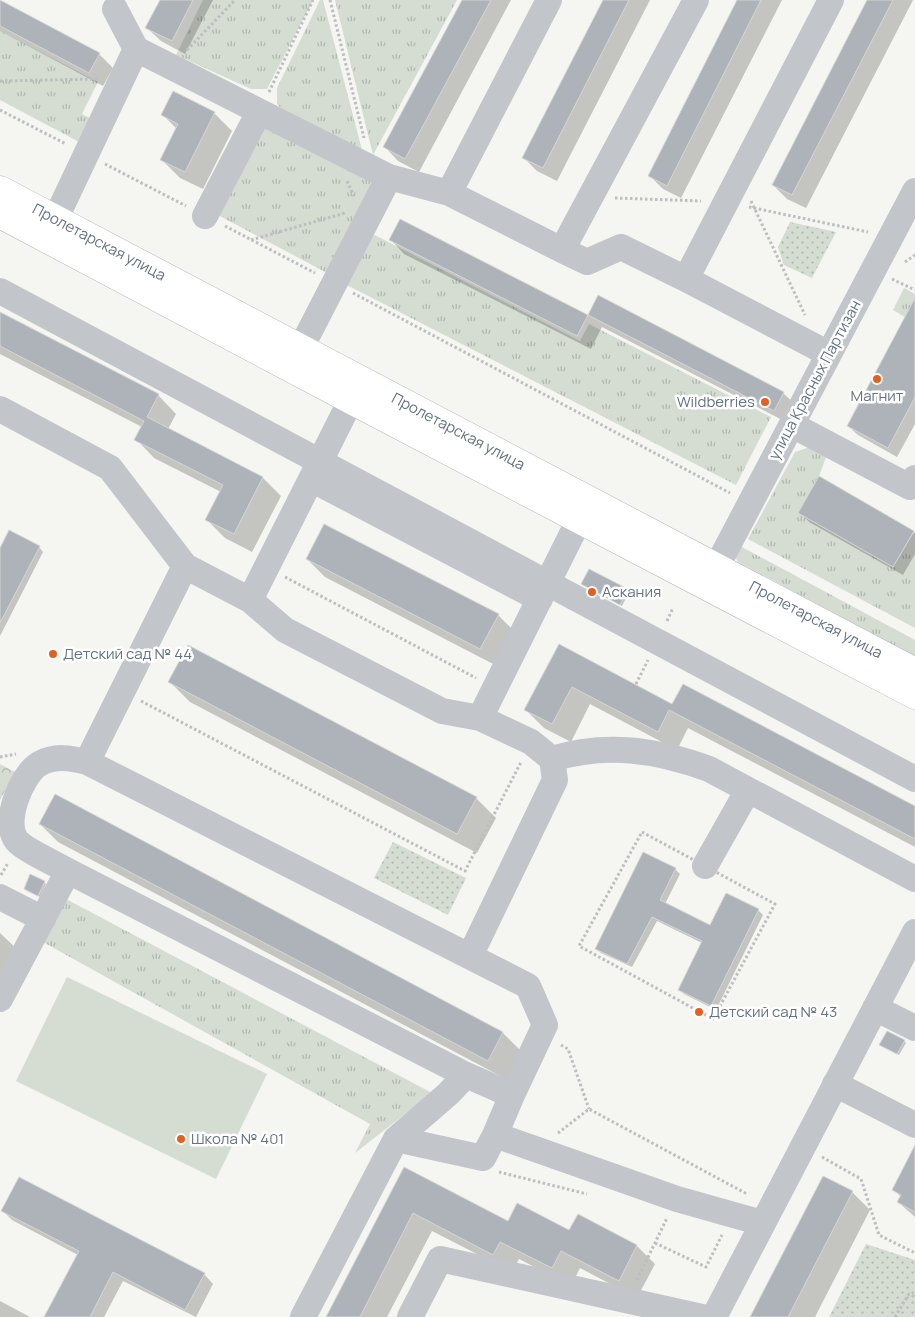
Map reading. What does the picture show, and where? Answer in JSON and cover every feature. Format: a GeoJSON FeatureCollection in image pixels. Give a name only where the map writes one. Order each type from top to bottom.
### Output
{"type":"FeatureCollection","features":[{"type":"Feature","properties":{"kind":"main road","name":"Пролетарская улица"},"geometry":{"type":"LineString","coordinates":[[0,190],[915,672]]}},
{"type":"Feature","properties":{"kind":"main road","name":"Пролетарская улица"},"geometry":{"type":"LineString","coordinates":[[0,214],[579,520],[915,694]]}},
{"type":"Feature","properties":{"kind":"street"},"geometry":{"type":"LineString","coordinates":[[449,192],[549,0]]}},
{"type":"Feature","properties":{"kind":"street"},"geometry":{"type":"LineString","coordinates":[[562,250],[696,0]]}},
{"type":"Feature","properties":{"kind":"street"},"geometry":{"type":"LineString","coordinates":[[686,279],[831,0]]}},
{"type":"Feature","properties":{"kind":"street"},"geometry":{"type":"LineString","coordinates":[[111,3],[136,49],[380,173],[449,192],[587,262],[621,247],[829,354]]}},
{"type":"Feature","properties":{"kind":"street"},"geometry":{"type":"LineString","coordinates":[[56,218],[136,49]]}},
{"type":"Feature","properties":{"kind":"street"},"geometry":{"type":"LineString","coordinates":[[206,216],[259,112]]}},
{"type":"Feature","properties":{"kind":"street"},"geometry":{"type":"LineString","coordinates":[[301,348],[334,283],[380,173]]}},
{"type":"Feature","properties":{"kind":"street","name":"улица Красных Партизан"},"geometry":{"type":"LineString","coordinates":[[716,568],[915,192]]}},
{"type":"Feature","properties":{"kind":"street"},"geometry":{"type":"LineString","coordinates":[[0,291],[316,470],[544,590],[915,779]]}},
{"type":"Feature","properties":{"kind":"street"},"geometry":{"type":"LineString","coordinates":[[250,600],[351,400]]}},
{"type":"Feature","properties":{"kind":"street"},"geometry":{"type":"LineString","coordinates":[[0,409],[110,468],[185,566],[250,600],[285,630],[442,711],[480,718],[531,742],[552,759],[555,780],[470,956]]}},
{"type":"Feature","properties":{"kind":"street"},"geometry":{"type":"LineString","coordinates":[[792,425],[910,487],[915,478]]}},
{"type":"Feature","properties":{"kind":"street"},"geometry":{"type":"LineString","coordinates":[[480,718],[579,520]]}},
{"type":"Feature","properties":{"kind":"street"},"geometry":{"type":"LineString","coordinates":[[87,762],[185,566]]}},
{"type":"Feature","properties":{"kind":"street"},"geometry":{"type":"LineString","coordinates":[[552,759],[569,753],[632,748],[674,757],[708,769],[915,879]]}},
{"type":"Feature","properties":{"kind":"street"},"geometry":{"type":"LineString","coordinates":[[396,1139],[483,1158],[545,1025],[528,986],[87,762],[63,757],[38,765],[28,777],[11,811],[11,829],[18,842],[68,871],[466,1075],[512,1095]]}},
{"type":"Feature","properties":{"kind":"street"},"geometry":{"type":"LineString","coordinates":[[705,866],[748,790]]}},
{"type":"Feature","properties":{"kind":"street"},"geometry":{"type":"LineString","coordinates":[[0,999],[68,871]]}},
{"type":"Feature","properties":{"kind":"street"},"geometry":{"type":"LineString","coordinates":[[0,897],[43,919]]}},
{"type":"Feature","properties":{"kind":"street"},"geometry":{"type":"LineString","coordinates":[[714,1317],[755,1221],[802,1146],[915,932]]}},
{"type":"Feature","properties":{"kind":"street"},"geometry":{"type":"LineString","coordinates":[[876,1008],[915,1028]]}},
{"type":"Feature","properties":{"kind":"street"},"geometry":{"type":"LineString","coordinates":[[303,1317],[396,1139],[448,1094],[466,1075]]}},
{"type":"Feature","properties":{"kind":"street"},"geometry":{"type":"LineString","coordinates":[[835,1084],[915,1125]]}},
{"type":"Feature","properties":{"kind":"street"},"geometry":{"type":"LineString","coordinates":[[495,1135],[677,1199],[755,1221]]}},
{"type":"Feature","properties":{"kind":"street"},"geometry":{"type":"LineString","coordinates":[[410,1317],[440,1260],[702,1317]]}},
{"type":"Feature","properties":{"kind":"path"},"geometry":{"type":"LineString","coordinates":[[169,67],[235,0]]}},
{"type":"Feature","properties":{"kind":"path"},"geometry":{"type":"LineString","coordinates":[[259,112],[312,0]]}},
{"type":"Feature","properties":{"kind":"path"},"geometry":{"type":"LineString","coordinates":[[330,0],[380,173]]}},
{"type":"Feature","properties":{"kind":"path"},"geometry":{"type":"LineString","coordinates":[[0,81],[91,80],[122,77]]}},
{"type":"Feature","properties":{"kind":"path"},"geometry":{"type":"LineString","coordinates":[[0,110],[334,283],[732,494]]}},
{"type":"Feature","properties":{"kind":"path"},"geometry":{"type":"LineString","coordinates":[[251,240],[363,215],[330,148]]}},
{"type":"Feature","properties":{"kind":"path"},"geometry":{"type":"LineString","coordinates":[[739,176],[806,316],[796,336]]}},
{"type":"Feature","properties":{"kind":"path"},"geometry":{"type":"LineString","coordinates":[[266,568],[495,688]]}},
{"type":"Feature","properties":{"kind":"path"},"geometry":{"type":"LineString","coordinates":[[123,692],[465,871],[531,742]]}},
{"type":"Feature","properties":{"kind":"path"},"geometry":{"type":"LineString","coordinates":[[642,832],[705,866],[775,904],[713,1019],[579,946],[642,832]]}},
{"type":"Feature","properties":{"kind":"path"},"geometry":{"type":"LineString","coordinates":[[540,1035],[568,1049],[589,1109],[758,1199],[755,1221]]}},
{"type":"Feature","properties":{"kind":"path"},"geometry":{"type":"LineString","coordinates":[[538,1149],[589,1109]]}},
{"type":"Feature","properties":{"kind":"path"},"geometry":{"type":"LineString","coordinates":[[802,1146],[861,1179],[879,1236],[915,1253]]}},
{"type":"Feature","properties":{"kind":"path"},"geometry":{"type":"LineString","coordinates":[[483,1158],[489,1170],[593,1195]]}},
{"type":"Feature","properties":{"kind":"path"},"geometry":{"type":"LineString","coordinates":[[627,1300],[669,1213]]}},
{"type":"Feature","properties":{"kind":"path"},"geometry":{"type":"LineString","coordinates":[[655,1243],[706,1267],[723,1233],[720,1228]]}},
{"type":"Feature","properties":{"kind":"path"},"geometry":{"type":"LineString","coordinates":[[896,1317],[909,1294],[915,1297]]}},
{"type":"Feature","properties":{"kind":"green space"},"geometry":{"type":"Polygon","coordinates":[[[203,0],[313,0],[267,89],[251,89],[176,55],[203,0]]]}},
{"type":"Feature","properties":{"kind":"green space"},"geometry":{"type":"Polygon","coordinates":[[[320,0],[323,0],[362,150],[287,115],[277,104],[277,88],[320,0]]]}},
{"type":"Feature","properties":{"kind":"green space"},"geometry":{"type":"Polygon","coordinates":[[[335,0],[457,0],[373,155],[335,0]]]}},
{"type":"Feature","properties":{"kind":"green space"},"geometry":{"type":"Polygon","coordinates":[[[0,31],[98,82],[82,114],[95,121],[83,144],[0,100],[0,31]]]}},
{"type":"Feature","properties":{"kind":"green space"},"geometry":{"type":"Polygon","coordinates":[[[262,121],[372,174],[375,188],[329,274],[214,213],[262,121]]]}},
{"type":"Feature","properties":{"kind":"green space"},"geometry":{"type":"Polygon","coordinates":[[[790,222],[836,232],[812,278],[784,265],[778,247],[790,222]]]}},
{"type":"Feature","properties":{"kind":"green space"},"geometry":{"type":"Polygon","coordinates":[[[365,230],[580,341],[589,324],[771,417],[736,485],[339,281],[365,230]]]}},
{"type":"Feature","properties":{"kind":"green space"},"geometry":{"type":"Polygon","coordinates":[[[904,288],[915,294],[915,323],[893,310],[904,288]]]}},
{"type":"Feature","properties":{"kind":"green space"},"geometry":{"type":"Polygon","coordinates":[[[810,447],[828,452],[819,476],[893,567],[915,531],[915,628],[748,539],[795,452],[810,447]]]}},
{"type":"Feature","properties":{"kind":"green space"},"geometry":{"type":"Polygon","coordinates":[[[740,546],[915,640],[915,656],[738,562],[736,558],[740,546]]]}},
{"type":"Feature","properties":{"kind":"green space"},"geometry":{"type":"Polygon","coordinates":[[[0,764],[15,772],[0,800],[0,764]]]}},
{"type":"Feature","properties":{"kind":"green space"},"geometry":{"type":"Polygon","coordinates":[[[393,842],[466,878],[448,915],[374,878],[393,842]]]}},
{"type":"Feature","properties":{"kind":"green space"},"geometry":{"type":"Polygon","coordinates":[[[66,899],[432,1093],[355,1153],[370,1124],[43,942],[66,899]]]}},
{"type":"Feature","properties":{"kind":"green space"},"geometry":{"type":"Polygon","coordinates":[[[67,977],[267,1074],[216,1179],[16,1081],[67,977]]]}},
{"type":"Feature","properties":{"kind":"green space"},"geometry":{"type":"Polygon","coordinates":[[[866,1244],[915,1260],[915,1317],[829,1317],[866,1244]]]}},
{"type":"Feature","properties":{"kind":"building"},"geometry":{"type":"Polygon","coordinates":[[[0,0],[100,53],[89,73],[0,26],[0,0]]]}},
{"type":"Feature","properties":{"kind":"building"},"geometry":{"type":"Polygon","coordinates":[[[160,0],[193,0],[172,41],[145,28],[160,0]]]}},
{"type":"Feature","properties":{"kind":"building"},"geometry":{"type":"Polygon","coordinates":[[[462,0],[491,0],[405,159],[383,147],[462,0]]]}},
{"type":"Feature","properties":{"kind":"building"},"geometry":{"type":"Polygon","coordinates":[[[603,0],[629,0],[543,168],[522,158],[603,0]]]}},
{"type":"Feature","properties":{"kind":"building"},"geometry":{"type":"Polygon","coordinates":[[[737,0],[761,0],[667,186],[648,176],[737,0]]]}},
{"type":"Feature","properties":{"kind":"building"},"geometry":{"type":"Polygon","coordinates":[[[867,0],[893,0],[792,195],[772,185],[867,0]]]}},
{"type":"Feature","properties":{"kind":"building"},"geometry":{"type":"Polygon","coordinates":[[[173,91],[215,112],[185,172],[160,160],[178,124],[161,115],[173,91]]]}},
{"type":"Feature","properties":{"kind":"building"},"geometry":{"type":"Polygon","coordinates":[[[400,219],[588,315],[577,336],[389,240],[400,219]]]}},
{"type":"Feature","properties":{"kind":"building"},"geometry":{"type":"Polygon","coordinates":[[[598,295],[784,392],[774,411],[588,315],[598,295]]]}},
{"type":"Feature","properties":{"kind":"building"},"geometry":{"type":"Polygon","coordinates":[[[915,298],[915,397],[888,448],[847,426],[915,298]]]}},
{"type":"Feature","properties":{"kind":"building"},"geometry":{"type":"Polygon","coordinates":[[[0,312],[159,394],[147,417],[263,477],[234,534],[205,520],[223,485],[134,440],[144,421],[0,346],[0,312]]]}},
{"type":"Feature","properties":{"kind":"building"},"geometry":{"type":"Polygon","coordinates":[[[819,476],[914,531],[893,567],[798,513],[819,476]]]}},
{"type":"Feature","properties":{"kind":"building"},"geometry":{"type":"Polygon","coordinates":[[[324,524],[499,614],[480,649],[306,559],[324,524]]]}},
{"type":"Feature","properties":{"kind":"building"},"geometry":{"type":"Polygon","coordinates":[[[9,530],[40,546],[0,623],[0,548],[9,530]]]}},
{"type":"Feature","properties":{"kind":"building"},"geometry":{"type":"Polygon","coordinates":[[[589,569],[628,589],[620,605],[581,584],[589,569]]]}},
{"type":"Feature","properties":{"kind":"building"},"geometry":{"type":"Polygon","coordinates":[[[559,644],[672,704],[683,684],[915,806],[915,839],[669,710],[658,732],[572,687],[552,724],[524,710],[559,644]]]}},
{"type":"Feature","properties":{"kind":"building"},"geometry":{"type":"Polygon","coordinates":[[[188,645],[477,797],[457,834],[168,682],[188,645]]]}},
{"type":"Feature","properties":{"kind":"building"},"geometry":{"type":"Polygon","coordinates":[[[55,794],[503,1032],[488,1061],[39,824],[55,794]]]}},
{"type":"Feature","properties":{"kind":"building"},"geometry":{"type":"Polygon","coordinates":[[[643,852],[676,868],[660,900],[710,925],[726,893],[759,909],[711,1006],[678,990],[702,941],[652,917],[627,964],[595,949],[643,852]]]}},
{"type":"Feature","properties":{"kind":"building"},"geometry":{"type":"Polygon","coordinates":[[[30,874],[45,881],[38,896],[24,889],[30,874]]]}},
{"type":"Feature","properties":{"kind":"building"},"geometry":{"type":"Polygon","coordinates":[[[887,1031],[905,1040],[897,1054],[879,1045],[887,1031]]]}},
{"type":"Feature","properties":{"kind":"building"},"geometry":{"type":"Polygon","coordinates":[[[915,1145],[915,1212],[897,1202],[901,1195],[892,1190],[915,1145]]]}},
{"type":"Feature","properties":{"kind":"building"},"geometry":{"type":"Polygon","coordinates":[[[404,1167],[508,1221],[517,1203],[569,1230],[578,1214],[637,1245],[619,1281],[561,1251],[552,1268],[500,1242],[493,1255],[413,1213],[360,1317],[326,1317],[404,1167]]]}},
{"type":"Feature","properties":{"kind":"building"},"geometry":{"type":"Polygon","coordinates":[[[823,1176],[853,1191],[788,1317],[750,1317],[823,1176]]]}},
{"type":"Feature","properties":{"kind":"building"},"geometry":{"type":"Polygon","coordinates":[[[19,1177],[205,1273],[185,1310],[113,1272],[90,1317],[44,1317],[79,1251],[1,1211],[19,1177]]]}},
{"type":"Feature","properties":{"kind":"place","name":"Магнит"},"geometry":{"type":"Point","coordinates":[877,379]}},
{"type":"Feature","properties":{"kind":"place","name":"Wildberries"},"geometry":{"type":"Point","coordinates":[765,402]}},
{"type":"Feature","properties":{"kind":"place","name":"Аскания"},"geometry":{"type":"Point","coordinates":[592,592]}},
{"type":"Feature","properties":{"kind":"place","name":"Детский сад № 44"},"geometry":{"type":"Point","coordinates":[53,654]}},
{"type":"Feature","properties":{"kind":"place","name":"Детский сад № 43"},"geometry":{"type":"Point","coordinates":[699,1012]}},
{"type":"Feature","properties":{"kind":"place","name":"Школа № 401"},"geometry":{"type":"Point","coordinates":[181,1139]}}]}
